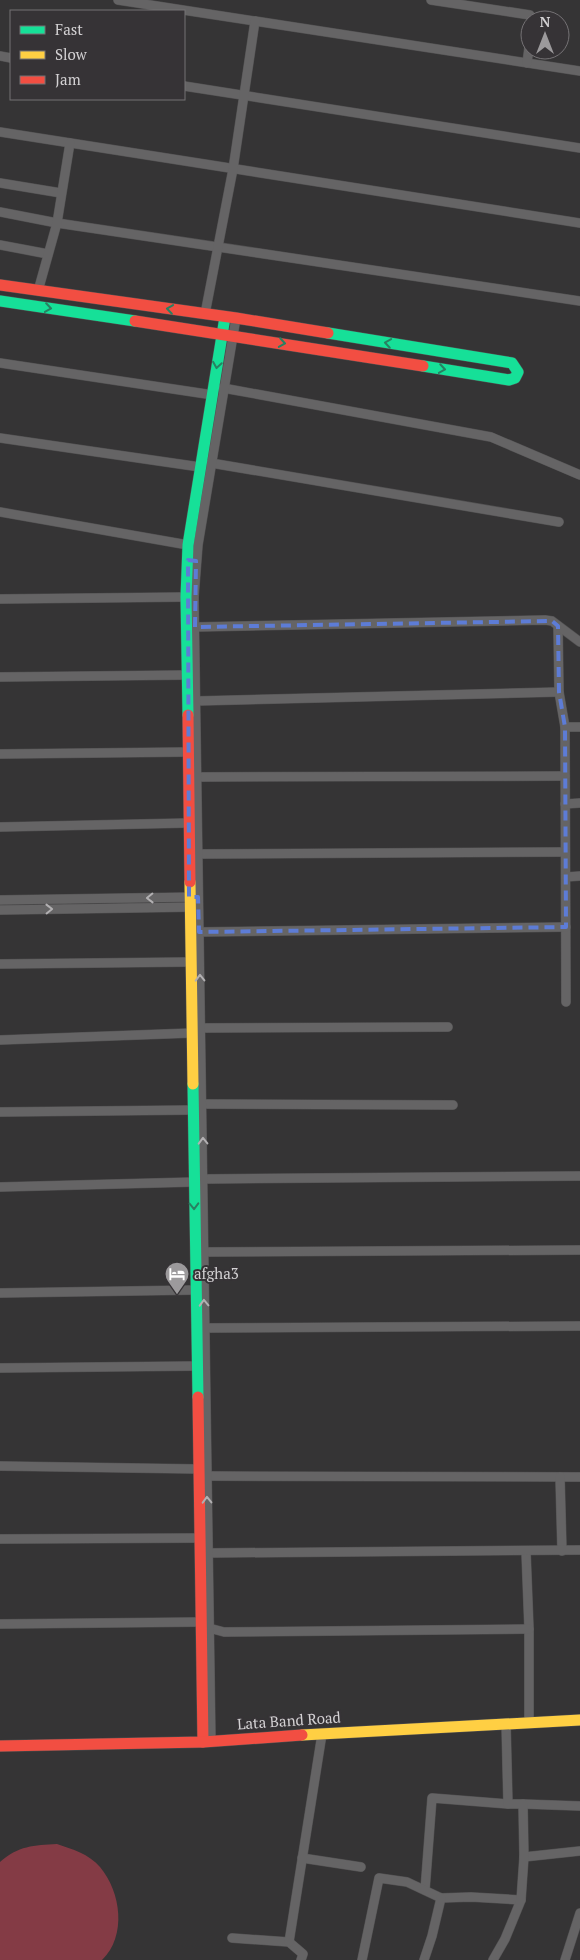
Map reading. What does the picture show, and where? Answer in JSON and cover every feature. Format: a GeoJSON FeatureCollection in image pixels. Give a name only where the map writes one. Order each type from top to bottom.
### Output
{"type":"FeatureCollection","features":[{"type":"Feature","properties":{"kind":"street"},"geometry":{"type":"LineString","coordinates":[[118,0],[183,10]]}},
{"type":"Feature","properties":{"kind":"street"},"geometry":{"type":"LineString","coordinates":[[430,0],[520,14]]}},
{"type":"Feature","properties":{"kind":"street"},"geometry":{"type":"LineString","coordinates":[[185,10],[580,71]]}},
{"type":"Feature","properties":{"kind":"street"},"geometry":{"type":"LineString","coordinates":[[205,314],[219,248],[255,21]]}},
{"type":"Feature","properties":{"kind":"street"},"geometry":{"type":"LineString","coordinates":[[185,86],[580,148]]}},
{"type":"Feature","properties":{"kind":"street"},"geometry":{"type":"LineString","coordinates":[[0,132],[232,170],[580,223]]}},
{"type":"Feature","properties":{"kind":"street"},"geometry":{"type":"LineString","coordinates":[[38,291],[57,223],[70,144]]}},
{"type":"Feature","properties":{"kind":"street"},"geometry":{"type":"LineString","coordinates":[[0,183],[62,194]]}},
{"type":"Feature","properties":{"kind":"street"},"geometry":{"type":"LineString","coordinates":[[0,212],[57,223],[219,248],[580,301]]}},
{"type":"Feature","properties":{"kind":"street"},"geometry":{"type":"LineString","coordinates":[[0,245],[48,254]]}},
{"type":"Feature","properties":{"kind":"street"},"geometry":{"type":"LineString","coordinates":[[0,285],[230,317],[512,363],[518,372],[515,378],[509,380],[0,301]]}},
{"type":"Feature","properties":{"kind":"street"},"geometry":{"type":"LineString","coordinates":[[202,1401],[196,1366],[195,1290],[199,1181],[198,1107],[196,1031],[190,962],[198,854],[195,627],[192,560],[188,545],[223,388],[230,317]]}},
{"type":"Feature","properties":{"kind":"street"},"geometry":{"type":"LineString","coordinates":[[196,1031],[200,932],[194,902],[188,823],[186,597],[213,394],[228,335]]}},
{"type":"Feature","properties":{"kind":"street"},"geometry":{"type":"LineString","coordinates":[[0,363],[213,394]]}},
{"type":"Feature","properties":{"kind":"street"},"geometry":{"type":"LineString","coordinates":[[223,388],[491,437],[580,475]]}},
{"type":"Feature","properties":{"kind":"street"},"geometry":{"type":"LineString","coordinates":[[0,438],[205,465],[559,522]]}},
{"type":"Feature","properties":{"kind":"street"},"geometry":{"type":"LineString","coordinates":[[0,512],[188,545]]}},
{"type":"Feature","properties":{"kind":"street"},"geometry":{"type":"LineString","coordinates":[[0,600],[186,597]]}},
{"type":"Feature","properties":{"kind":"street"},"geometry":{"type":"LineString","coordinates":[[195,627],[545,620],[558,626],[580,642]]}},
{"type":"Feature","properties":{"kind":"street"},"geometry":{"type":"LineString","coordinates":[[558,626],[559,692],[565,727],[566,1002]]}},
{"type":"Feature","properties":{"kind":"street"},"geometry":{"type":"LineString","coordinates":[[0,677],[187,675]]}},
{"type":"Feature","properties":{"kind":"street"},"geometry":{"type":"LineString","coordinates":[[196,701],[559,692]]}},
{"type":"Feature","properties":{"kind":"street"},"geometry":{"type":"LineString","coordinates":[[565,727],[580,727]]}},
{"type":"Feature","properties":{"kind":"street"},"geometry":{"type":"LineString","coordinates":[[0,754],[188,752]]}},
{"type":"Feature","properties":{"kind":"street"},"geometry":{"type":"LineString","coordinates":[[197,778],[565,776]]}},
{"type":"Feature","properties":{"kind":"street"},"geometry":{"type":"LineString","coordinates":[[565,804],[580,803]]}},
{"type":"Feature","properties":{"kind":"street"},"geometry":{"type":"LineString","coordinates":[[0,827],[188,823]]}},
{"type":"Feature","properties":{"kind":"street"},"geometry":{"type":"LineString","coordinates":[[198,854],[566,852]]}},
{"type":"Feature","properties":{"kind":"street"},"geometry":{"type":"LineString","coordinates":[[566,877],[580,876]]}},
{"type":"Feature","properties":{"kind":"street"},"geometry":{"type":"LineString","coordinates":[[0,900],[194,902]]}},
{"type":"Feature","properties":{"kind":"street"},"geometry":{"type":"LineString","coordinates":[[0,910],[194,902]]}},
{"type":"Feature","properties":{"kind":"street"},"geometry":{"type":"LineString","coordinates":[[200,932],[566,927]]}},
{"type":"Feature","properties":{"kind":"street"},"geometry":{"type":"LineString","coordinates":[[0,964],[190,962]]}},
{"type":"Feature","properties":{"kind":"street"},"geometry":{"type":"LineString","coordinates":[[0,1040],[196,1031],[448,1027]]}},
{"type":"Feature","properties":{"kind":"street"},"geometry":{"type":"LineString","coordinates":[[0,1112],[198,1107],[453,1104]]}},
{"type":"Feature","properties":{"kind":"street"},"geometry":{"type":"LineString","coordinates":[[0,1187],[199,1181],[580,1176]]}},
{"type":"Feature","properties":{"kind":"street"},"geometry":{"type":"LineString","coordinates":[[199,1181],[204,1252],[205,1328],[202,1401],[203,1472],[208,1553],[205,1625]]}},
{"type":"Feature","properties":{"kind":"street"},"geometry":{"type":"LineString","coordinates":[[204,1252],[580,1250]]}},
{"type":"Feature","properties":{"kind":"street"},"geometry":{"type":"LineString","coordinates":[[0,1293],[195,1290]]}},
{"type":"Feature","properties":{"kind":"street"},"geometry":{"type":"LineString","coordinates":[[205,1328],[580,1326]]}},
{"type":"Feature","properties":{"kind":"street"},"geometry":{"type":"LineString","coordinates":[[0,1368],[196,1366]]}},
{"type":"Feature","properties":{"kind":"street"},"geometry":{"type":"LineString","coordinates":[[0,1466],[203,1472],[580,1477]]}},
{"type":"Feature","properties":{"kind":"street"},"geometry":{"type":"LineString","coordinates":[[203,1472],[200,1538],[205,1625],[207,1742]]}},
{"type":"Feature","properties":{"kind":"street"},"geometry":{"type":"LineString","coordinates":[[560,1478],[562,1550]]}},
{"type":"Feature","properties":{"kind":"street"},"geometry":{"type":"LineString","coordinates":[[0,1539],[200,1538]]}},
{"type":"Feature","properties":{"kind":"street"},"geometry":{"type":"LineString","coordinates":[[208,1553],[526,1552],[580,1550]]}},
{"type":"Feature","properties":{"kind":"street"},"geometry":{"type":"LineString","coordinates":[[526,1552],[529,1629],[529,1722]]}},
{"type":"Feature","properties":{"kind":"street"},"geometry":{"type":"LineString","coordinates":[[0,1624],[205,1625],[224,1632],[529,1629]]}},
{"type":"Feature","properties":{"kind":"street","name":"Lata Band Road"},"geometry":{"type":"LineString","coordinates":[[0,1746],[207,1742],[580,1720]]}},
{"type":"Feature","properties":{"kind":"street"},"geometry":{"type":"LineString","coordinates":[[506,1723],[508,1804]]}},
{"type":"Feature","properties":{"kind":"street"},"geometry":{"type":"LineString","coordinates":[[288,1942],[322,1734]]}},
{"type":"Feature","properties":{"kind":"street"},"geometry":{"type":"LineString","coordinates":[[425,1890],[432,1798],[508,1804],[580,1806]]}},
{"type":"Feature","properties":{"kind":"street"},"geometry":{"type":"LineString","coordinates":[[493,1960],[505,1939],[522,1900],[524,1857],[523,1804]]}},
{"type":"Feature","properties":{"kind":"street"},"geometry":{"type":"LineString","coordinates":[[524,1857],[580,1852]]}},
{"type":"Feature","properties":{"kind":"street"},"geometry":{"type":"LineString","coordinates":[[302,1858],[361,1867]]}},
{"type":"Feature","properties":{"kind":"street"},"geometry":{"type":"LineString","coordinates":[[362,1960],[380,1878],[407,1882],[441,1898],[471,1897],[522,1900]]}},
{"type":"Feature","properties":{"kind":"street"},"geometry":{"type":"LineString","coordinates":[[424,1960],[441,1898]]}},
{"type":"Feature","properties":{"kind":"street"},"geometry":{"type":"LineString","coordinates":[[565,1960],[580,1913]]}},
{"type":"Feature","properties":{"kind":"street"},"geometry":{"type":"LineString","coordinates":[[232,1938],[288,1942],[303,1954],[301,1960]]}},
{"type":"Feature","properties":{"kind":"highlighted area"},"geometry":{"type":"Polygon","coordinates":[[[188,560],[196,561],[195,627],[552,621],[558,626],[559,692],[565,727],[566,927],[199,932],[198,897],[189,897],[188,560]]]}},
{"type":"Feature","properties":{"kind":"shaded area"},"geometry":{"type":"Polygon","coordinates":[[[57,1844],[96,1862],[113,1889],[118,1914],[118,1927],[110,1950],[102,1960],[0,1960],[0,1862],[13,1853],[27,1847],[57,1844]]]}},
{"type":"Feature","properties":{"kind":"traffic: fast"},"geometry":{"type":"LineString","coordinates":[[0,301],[135,321]]}},
{"type":"Feature","properties":{"kind":"traffic: fast"},"geometry":{"type":"LineString","coordinates":[[188,715],[186,597],[188,545],[225,317]]}},
{"type":"Feature","properties":{"kind":"traffic: fast"},"geometry":{"type":"LineString","coordinates":[[328,333],[512,363],[518,372],[515,378],[509,380],[423,366]]}},
{"type":"Feature","properties":{"kind":"traffic: fast"},"geometry":{"type":"LineString","coordinates":[[193,1084],[198,1397]]}},
{"type":"Feature","properties":{"kind":"traffic: slow"},"geometry":{"type":"LineString","coordinates":[[190,882],[193,1084]]}},
{"type":"Feature","properties":{"kind":"traffic: slow"},"geometry":{"type":"LineString","coordinates":[[302,1735],[580,1720]]}},
{"type":"Feature","properties":{"kind":"traffic: jam"},"geometry":{"type":"LineString","coordinates":[[0,285],[236,318],[328,333]]}},
{"type":"Feature","properties":{"kind":"traffic: jam"},"geometry":{"type":"LineString","coordinates":[[135,321],[423,366]]}},
{"type":"Feature","properties":{"kind":"traffic: jam"},"geometry":{"type":"LineString","coordinates":[[188,715],[190,882]]}},
{"type":"Feature","properties":{"kind":"traffic: jam"},"geometry":{"type":"LineString","coordinates":[[198,1397],[203,1742]]}},
{"type":"Feature","properties":{"kind":"traffic: jam"},"geometry":{"type":"LineString","coordinates":[[0,1746],[203,1742],[302,1735]]}},
{"type":"Feature","properties":{"kind":"place","name":"afgha3"},"geometry":{"type":"Point","coordinates":[177,1295]}}]}
